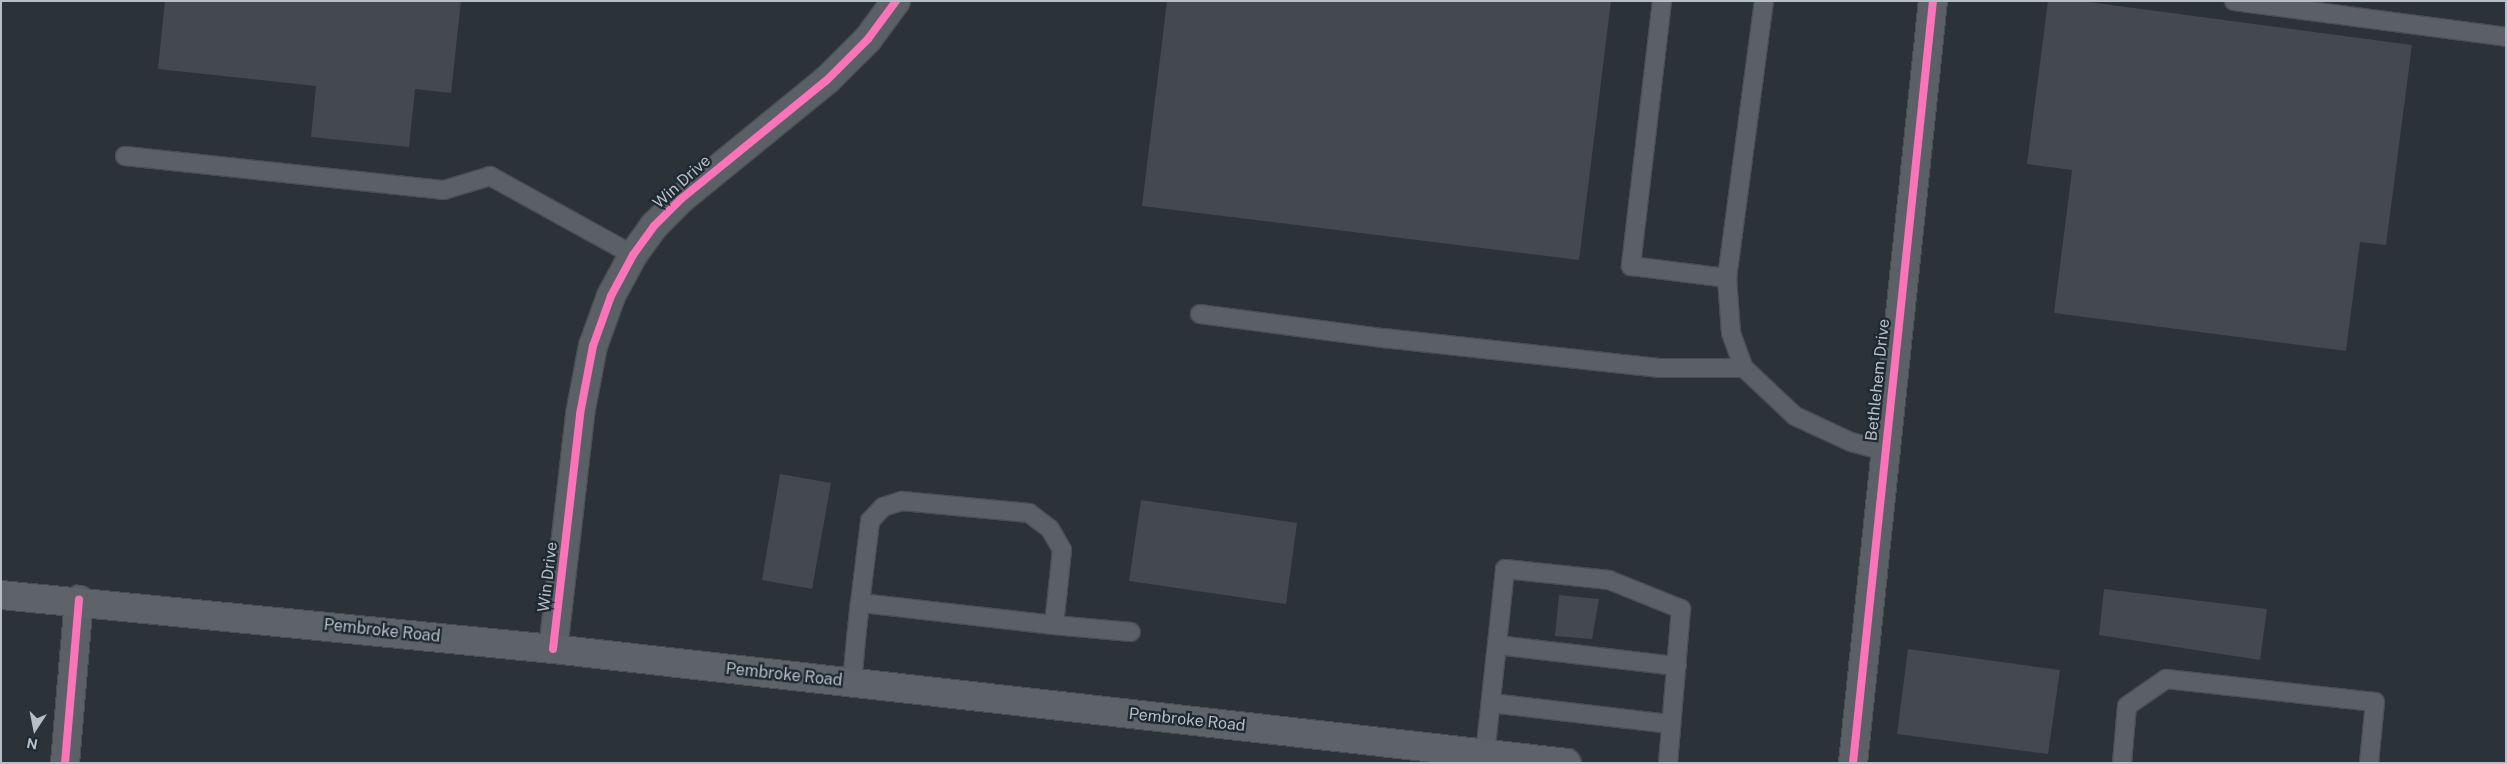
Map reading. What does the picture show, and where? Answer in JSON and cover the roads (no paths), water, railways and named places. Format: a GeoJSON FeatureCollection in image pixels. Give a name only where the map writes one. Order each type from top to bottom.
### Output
{"type":"FeatureCollection","features":[{"type":"Feature","properties":{"kind":"main road","name":"Pembroke Road"},"geometry":{"type":"LineString","coordinates":[[1,595],[79,600],[553,649],[1567,763]]}},
{"type":"Feature","properties":{"kind":"street","name":"Win Drive"},"geometry":{"type":"LineString","coordinates":[[553,649],[580,414],[593,346],[612,296],[633,255],[681,199],[827,80],[868,39],[896,1]]}},
{"type":"Feature","properties":{"kind":"street","name":"Bethlehem Drive"},"geometry":{"type":"LineString","coordinates":[[1853,763],[1884,451],[1933,1]]}},
{"type":"Feature","properties":{"kind":"street"},"geometry":{"type":"LineString","coordinates":[[65,763],[79,600]]}},
{"type":"Feature","properties":{"kind":"lane"},"geometry":{"type":"LineString","coordinates":[[1662,1],[1631,266],[1727,278]]}},
{"type":"Feature","properties":{"kind":"lane"},"geometry":{"type":"LineString","coordinates":[[1764,1],[1727,278],[1731,333],[1744,368],[1795,416],[1851,442],[1884,451]]}},
{"type":"Feature","properties":{"kind":"lane"},"geometry":{"type":"LineString","coordinates":[[2234,1],[2506,37]]}},
{"type":"Feature","properties":{"kind":"lane"},"geometry":{"type":"LineString","coordinates":[[125,156],[444,190],[490,176],[633,255]]}},
{"type":"Feature","properties":{"kind":"lane"},"geometry":{"type":"LineString","coordinates":[[1200,314],[1383,338],[1658,368],[1744,368]]}},
{"type":"Feature","properties":{"kind":"lane"},"geometry":{"type":"LineString","coordinates":[[852,683],[870,521],[883,507],[902,501],[1029,513],[1050,529],[1062,550],[1054,625]]}},
{"type":"Feature","properties":{"kind":"lane"},"geometry":{"type":"LineString","coordinates":[[1486,754],[1505,569],[1609,580],[1682,609],[1668,763]]}},
{"type":"Feature","properties":{"kind":"lane"},"geometry":{"type":"LineString","coordinates":[[860,603],[1131,632]]}},
{"type":"Feature","properties":{"kind":"lane"},"geometry":{"type":"LineString","coordinates":[[1497,645],[1677,666]]}},
{"type":"Feature","properties":{"kind":"lane"},"geometry":{"type":"LineString","coordinates":[[2122,763],[2127,706],[2166,679],[2375,702],[2369,763]]}},
{"type":"Feature","properties":{"kind":"lane"},"geometry":{"type":"LineString","coordinates":[[1491,703],[1671,724]]}}]}
